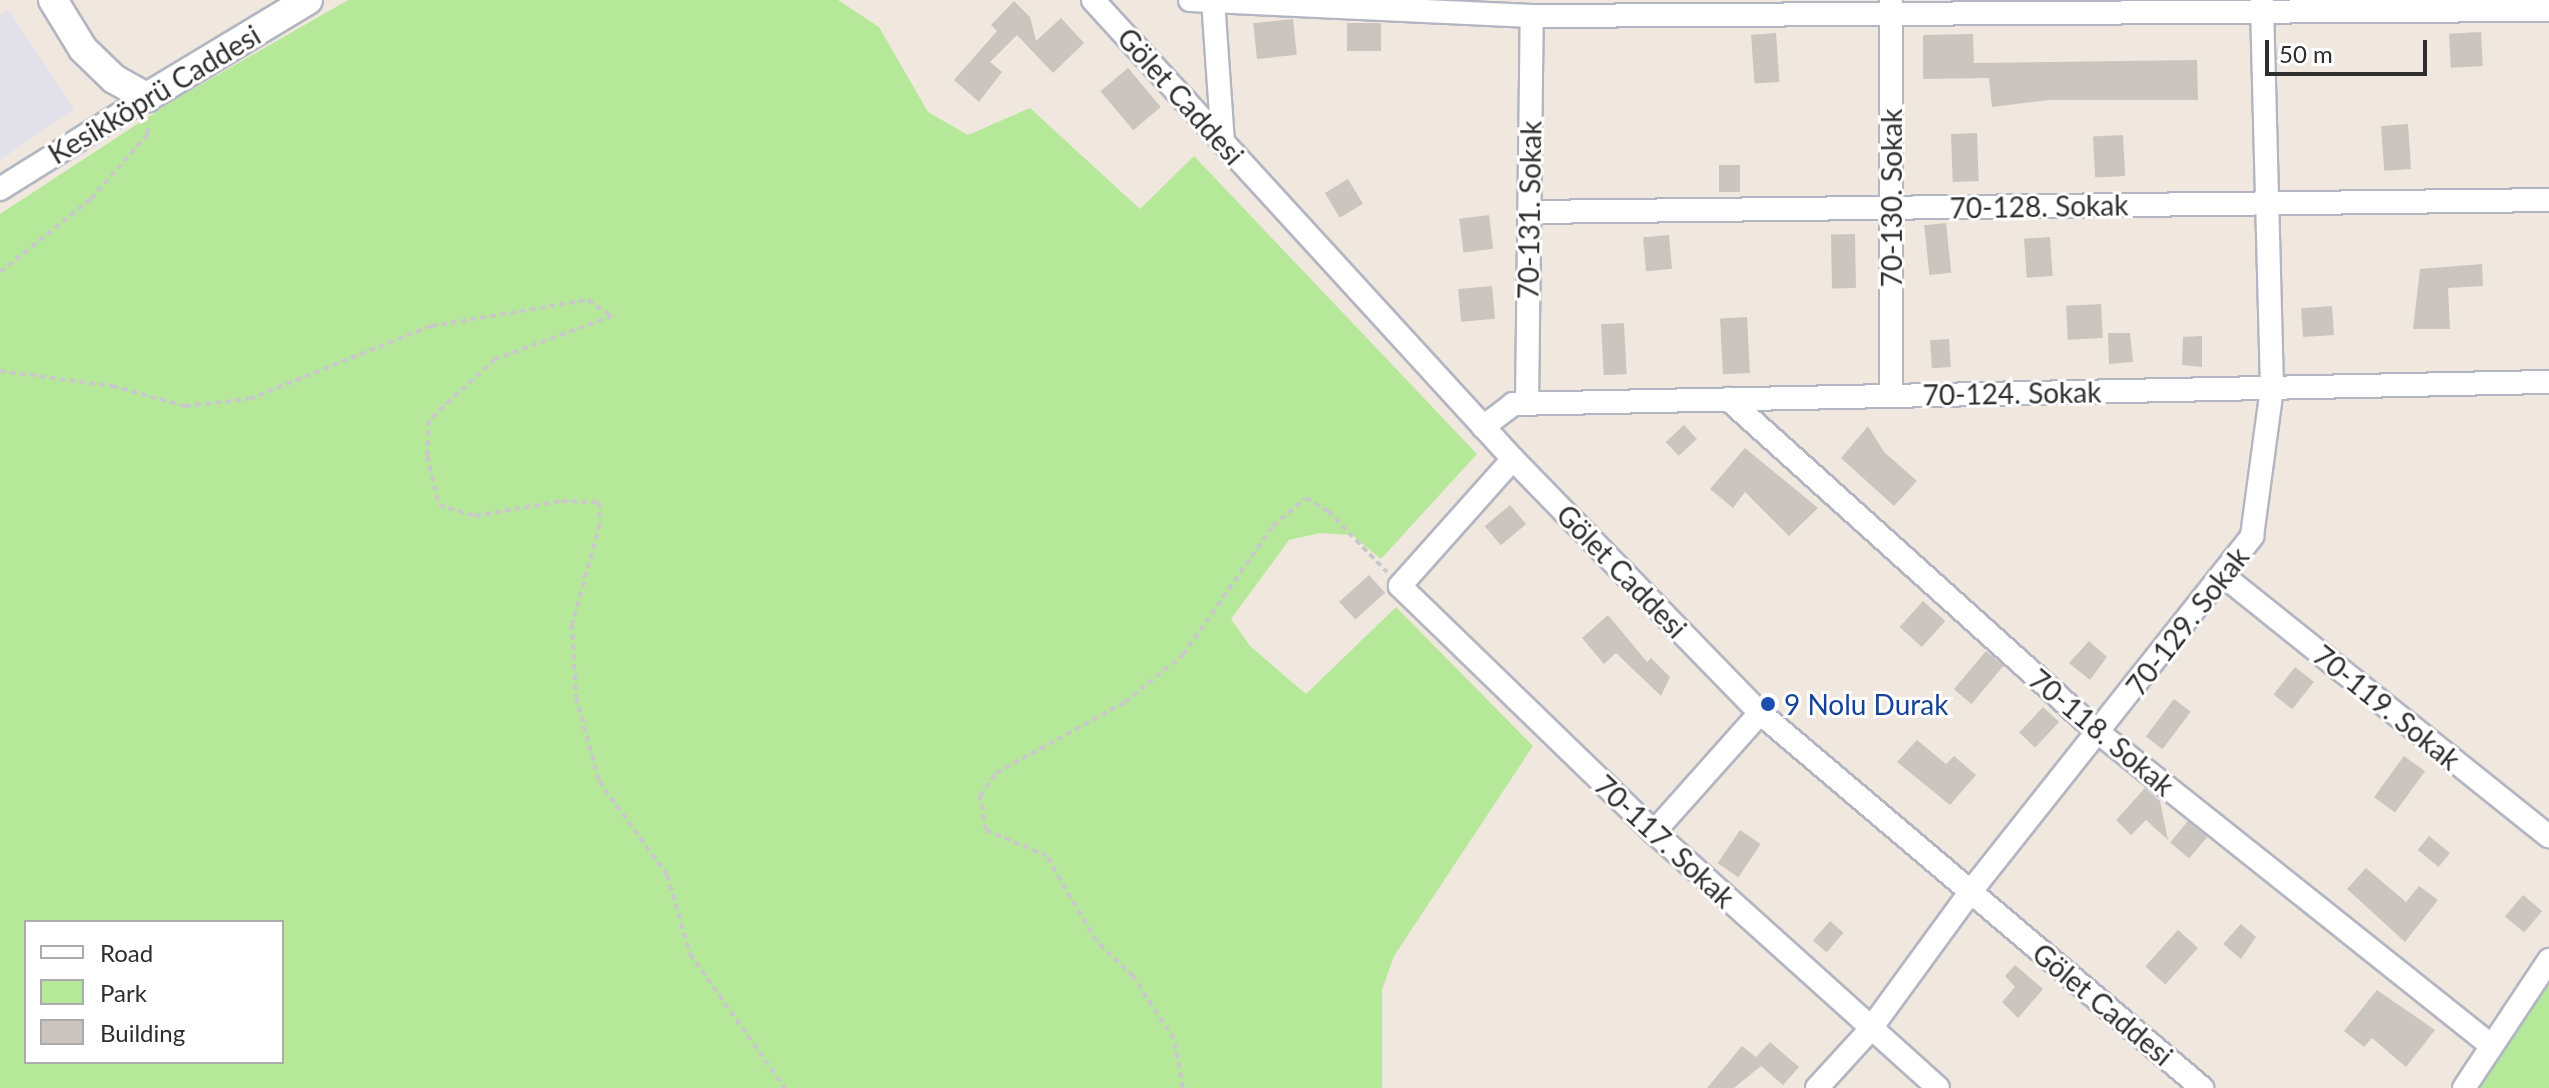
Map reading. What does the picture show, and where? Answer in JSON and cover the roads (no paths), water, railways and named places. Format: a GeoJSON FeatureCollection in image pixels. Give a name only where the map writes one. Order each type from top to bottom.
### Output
{"type":"FeatureCollection","features":[{"type":"Feature","properties":{"kind":"street"},"geometry":{"type":"LineString","coordinates":[[53,0],[83,49],[114,79],[147,97]]}},
{"type":"Feature","properties":{"kind":"street","name":"Kesikköprü Caddesi"},"geometry":{"type":"LineString","coordinates":[[0,189],[308,0]]}},
{"type":"Feature","properties":{"kind":"street","name":"Gölet Caddesi"},"geometry":{"type":"LineString","coordinates":[[1093,0],[1483,427],[1760,713],[2202,1088]]}},
{"type":"Feature","properties":{"kind":"street"},"geometry":{"type":"LineString","coordinates":[[1190,0],[1532,16],[1891,7],[2262,6],[2549,10]]}},
{"type":"Feature","properties":{"kind":"street"},"geometry":{"type":"LineString","coordinates":[[1214,3],[1223,142]]}},
{"type":"Feature","properties":{"kind":"street","name":"70-129. Sokak"},"geometry":{"type":"LineString","coordinates":[[1817,1088],[1869,1031],[1971,891],[2225,577],[2252,536],[2272,388],[2270,203],[2262,6]]}},
{"type":"Feature","properties":{"kind":"street","name":"70-130. Sokak"},"geometry":{"type":"LineString","coordinates":[[1891,7],[1891,396]]}},
{"type":"Feature","properties":{"kind":"street","name":"70-131. Sokak"},"geometry":{"type":"LineString","coordinates":[[1527,404],[1532,16]]}},
{"type":"Feature","properties":{"kind":"street","name":"70-128. Sokak"},"geometry":{"type":"LineString","coordinates":[[1529,212],[2549,200]]}},
{"type":"Feature","properties":{"kind":"street","name":"70-124. Sokak"},"geometry":{"type":"LineString","coordinates":[[1483,427],[1513,404],[2549,382]]}},
{"type":"Feature","properties":{"kind":"street","name":"70-118. Sokak"},"geometry":{"type":"LineString","coordinates":[[1728,399],[2099,733],[2492,1046]]}},
{"type":"Feature","properties":{"kind":"street","name":"70-117. Sokak"},"geometry":{"type":"LineString","coordinates":[[1513,459],[1400,586],[1654,832],[1869,1031],[1938,1088]]}},
{"type":"Feature","properties":{"kind":"street","name":"70-119. Sokak"},"geometry":{"type":"LineString","coordinates":[[2225,577],[2549,837]]}},
{"type":"Feature","properties":{"kind":"street"},"geometry":{"type":"LineString","coordinates":[[1654,832],[1760,713]]}},
{"type":"Feature","properties":{"kind":"street"},"geometry":{"type":"LineString","coordinates":[[2464,1088],[2549,960]]}},
{"type":"Feature","properties":{"kind":"place","name":"9 Nolu Durak"},"geometry":{"type":"Point","coordinates":[1768,704]}}]}
